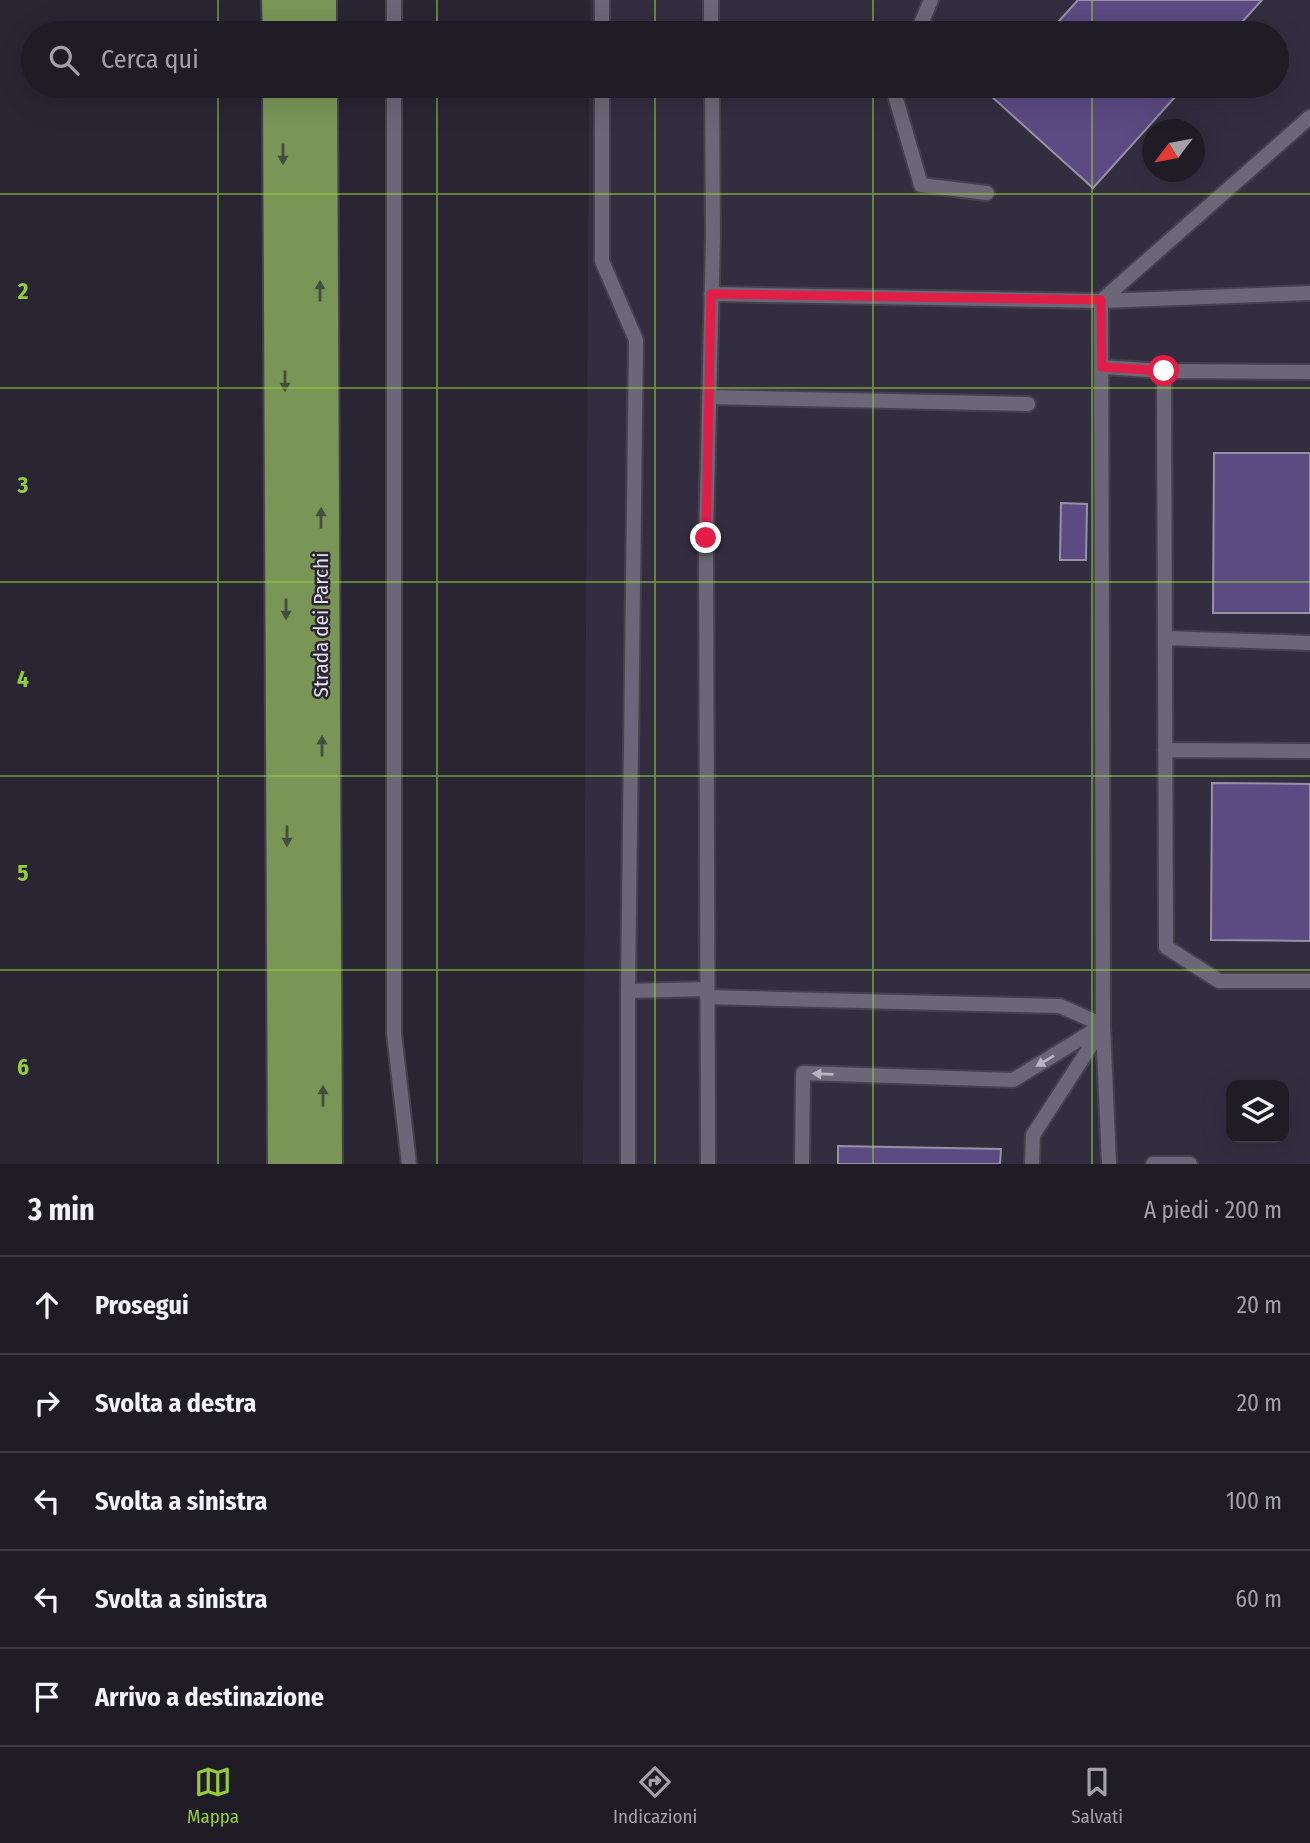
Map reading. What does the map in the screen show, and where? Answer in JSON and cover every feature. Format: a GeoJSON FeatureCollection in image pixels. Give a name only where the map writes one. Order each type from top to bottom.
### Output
{"type":"FeatureCollection","features":[{"type":"Feature","properties":{"kind":"highway"},"geometry":{"type":"LineString","coordinates":[[281,0],[282,21]]}},
{"type":"Feature","properties":{"kind":"highway"},"geometry":{"type":"LineString","coordinates":[[317,0],[317,21]]}},
{"type":"Feature","properties":{"kind":"highway","name":"Strada dei Parchi"},"geometry":{"type":"LineString","coordinates":[[282,98],[287,1164]]}},
{"type":"Feature","properties":{"kind":"highway","name":"Strada dei Parchi"},"geometry":{"type":"LineString","coordinates":[[318,98],[323,1164]]}},
{"type":"Feature","properties":{"kind":"lane"},"geometry":{"type":"LineString","coordinates":[[394,0],[394,21]]}},
{"type":"Feature","properties":{"kind":"lane"},"geometry":{"type":"LineString","coordinates":[[602,0],[602,21]]}},
{"type":"Feature","properties":{"kind":"lane"},"geometry":{"type":"LineString","coordinates":[[711,0],[711,21]]}},
{"type":"Feature","properties":{"kind":"lane"},"geometry":{"type":"LineString","coordinates":[[922,21],[931,0]]}},
{"type":"Feature","properties":{"kind":"lane"},"geometry":{"type":"LineString","coordinates":[[394,98],[394,1033],[410,1164]]}},
{"type":"Feature","properties":{"kind":"lane"},"geometry":{"type":"LineString","coordinates":[[602,98],[602,261],[636,340],[628,1164]]}},
{"type":"Feature","properties":{"kind":"lane"},"geometry":{"type":"LineString","coordinates":[[708,1164],[706,538],[712,98]]}},
{"type":"Feature","properties":{"kind":"lane"},"geometry":{"type":"LineString","coordinates":[[896,98],[921,185],[987,193]]}},
{"type":"Feature","properties":{"kind":"lane"},"geometry":{"type":"LineString","coordinates":[[1109,1164],[1103,1026],[1101,300],[1310,117]]}},
{"type":"Feature","properties":{"kind":"lane"},"geometry":{"type":"LineString","coordinates":[[711,294],[1101,300],[1310,293]]}},
{"type":"Feature","properties":{"kind":"lane"},"geometry":{"type":"LineString","coordinates":[[1102,367],[1164,371],[1310,372]]}},
{"type":"Feature","properties":{"kind":"lane"},"geometry":{"type":"LineString","coordinates":[[1164,371],[1166,947],[1219,981],[1310,981]]}},
{"type":"Feature","properties":{"kind":"lane"},"geometry":{"type":"LineString","coordinates":[[709,397],[1028,404]]}},
{"type":"Feature","properties":{"kind":"lane"},"geometry":{"type":"LineString","coordinates":[[1165,638],[1310,643]]}},
{"type":"Feature","properties":{"kind":"lane"},"geometry":{"type":"LineString","coordinates":[[1165,750],[1310,751]]}},
{"type":"Feature","properties":{"kind":"lane"},"geometry":{"type":"LineString","coordinates":[[628,990],[1060,1006],[1103,1026]]}},
{"type":"Feature","properties":{"kind":"lane"},"geometry":{"type":"LineString","coordinates":[[802,1164],[803,1073],[1013,1080],[1103,1026]]}},
{"type":"Feature","properties":{"kind":"lane"},"geometry":{"type":"LineString","coordinates":[[1032,1164],[1033,1135],[1103,1026]]}},
{"type":"Feature","properties":{"kind":"lane"},"geometry":{"type":"LineString","coordinates":[[1153,1164],[1190,1164]]}},
{"type":"Feature","properties":{"kind":"shaded area"},"geometry":{"type":"Polygon","coordinates":[[[590,0],[1310,0],[1310,1164],[583,1164],[589,98],[1289,98],[1289,21],[590,21],[590,0]]]}},
{"type":"Feature","properties":{"kind":"building"},"geometry":{"type":"Polygon","coordinates":[[[1078,0],[1262,0],[1243,21],[1059,21],[1078,0]]]}},
{"type":"Feature","properties":{"kind":"building"},"geometry":{"type":"Polygon","coordinates":[[[993,98],[1174,98],[1155,119],[1142,119],[1142,134],[1093,188],[993,98]]]}},
{"type":"Feature","properties":{"kind":"building"},"geometry":{"type":"Polygon","coordinates":[[[1214,453],[1310,453],[1310,613],[1213,613],[1214,453]]]}},
{"type":"Feature","properties":{"kind":"building"},"geometry":{"type":"Polygon","coordinates":[[[1061,503],[1087,504],[1086,560],[1060,560],[1061,503]]]}},
{"type":"Feature","properties":{"kind":"building"},"geometry":{"type":"Polygon","coordinates":[[[1212,783],[1310,784],[1310,941],[1211,940],[1212,783]]]}},
{"type":"Feature","properties":{"kind":"building"},"geometry":{"type":"Polygon","coordinates":[[[838,1146],[1001,1149],[1000,1164],[838,1164],[838,1146]]]}},
{"type":"Feature","properties":{"kind":"route"},"geometry":{"type":"LineString","coordinates":[[706,538],[711,294],[1101,300],[1102,367],[1164,371]]}}]}
